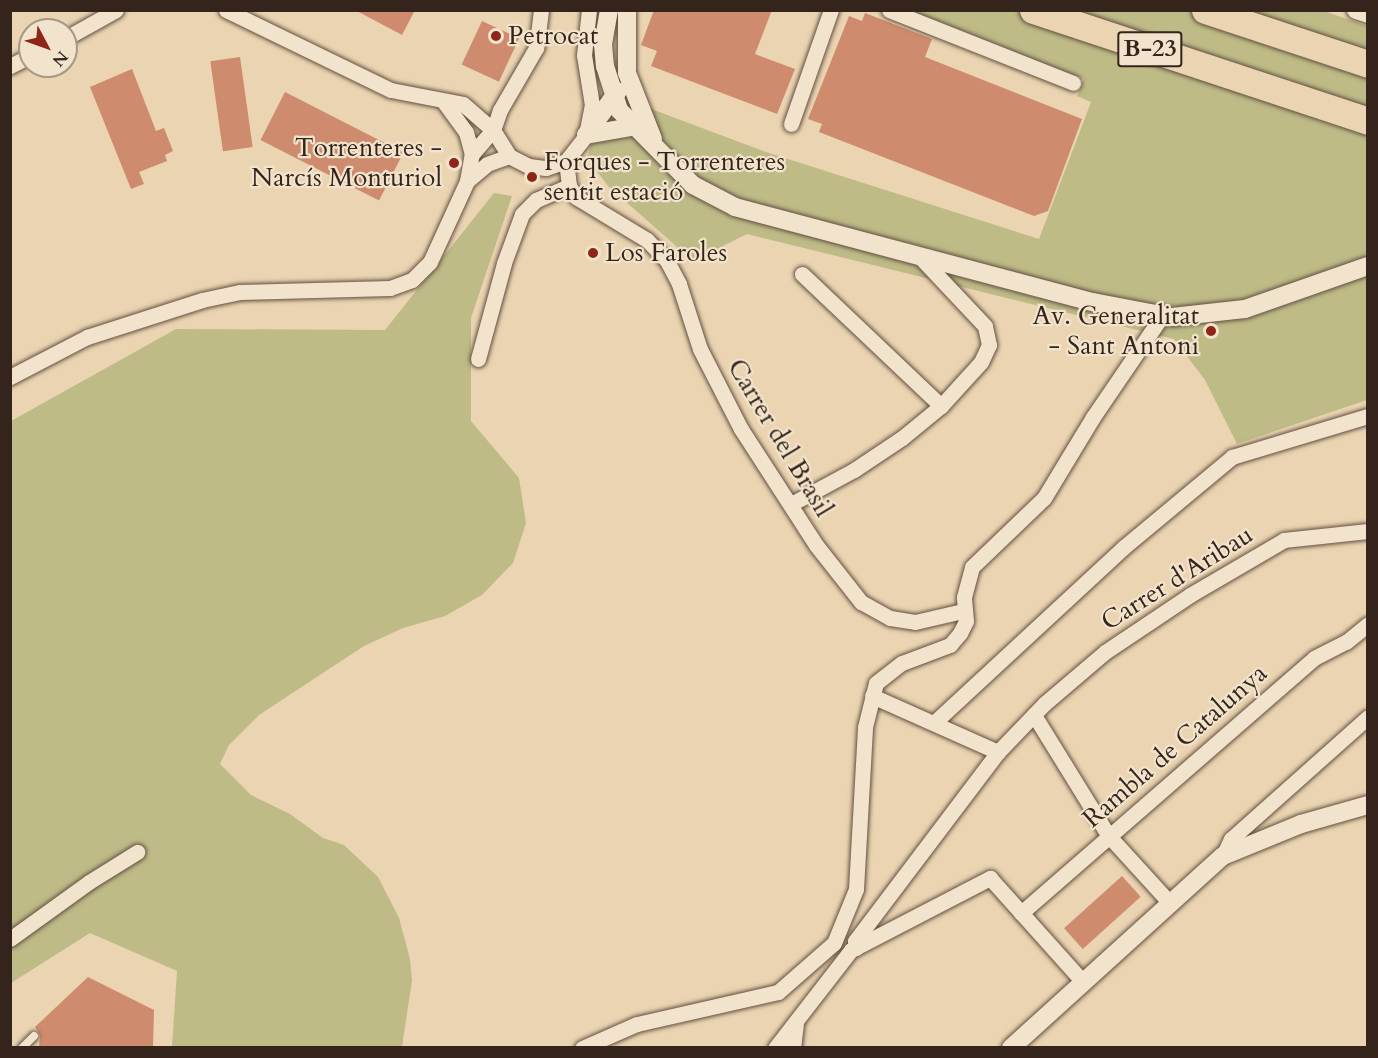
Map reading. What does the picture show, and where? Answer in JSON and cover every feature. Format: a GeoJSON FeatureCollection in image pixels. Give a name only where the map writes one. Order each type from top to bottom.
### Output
{"type":"FeatureCollection","features":[{"type":"Feature","properties":{"kind":"highway","name":"B-23"},"geometry":{"type":"LineString","coordinates":[[1033,10],[1368,121]]}},
{"type":"Feature","properties":{"kind":"highway","name":"B-23"},"geometry":{"type":"LineString","coordinates":[[1206,10],[1368,64]]}},
{"type":"Feature","properties":{"kind":"street"},"geometry":{"type":"LineString","coordinates":[[78,31],[116,10]]}},
{"type":"Feature","properties":{"kind":"street"},"geometry":{"type":"LineString","coordinates":[[226,10],[391,90],[463,104],[493,130],[509,156],[535,168],[566,160],[613,99],[627,73]]}},
{"type":"Feature","properties":{"kind":"street"},"geometry":{"type":"LineString","coordinates":[[472,154],[493,130],[500,110],[536,48],[541,10]]}},
{"type":"Feature","properties":{"kind":"street"},"geometry":{"type":"LineString","coordinates":[[586,135],[592,105],[584,55],[589,10]]}},
{"type":"Feature","properties":{"kind":"street"},"geometry":{"type":"LineString","coordinates":[[609,10],[603,44],[613,99],[632,127],[693,185],[735,207],[1093,302],[1162,316],[1208,316],[1245,309],[1368,266]]}},
{"type":"Feature","properties":{"kind":"street"},"geometry":{"type":"LineString","coordinates":[[791,124],[831,10]]}},
{"type":"Feature","properties":{"kind":"street"},"geometry":{"type":"LineString","coordinates":[[889,10],[1073,82]]}},
{"type":"Feature","properties":{"kind":"street"},"geometry":{"type":"LineString","coordinates":[[1356,10],[1368,14]]}},
{"type":"Feature","properties":{"kind":"street"},"geometry":{"type":"LineString","coordinates":[[624,16],[627,73],[643,121],[661,154]]}},
{"type":"Feature","properties":{"kind":"street"},"geometry":{"type":"LineString","coordinates":[[10,377],[87,338],[202,300],[240,292],[402,285],[430,262],[467,181],[472,154],[466,132],[444,102]]}},
{"type":"Feature","properties":{"kind":"street"},"geometry":{"type":"LineString","coordinates":[[586,135],[632,127]]}},
{"type":"Feature","properties":{"kind":"street"},"geometry":{"type":"LineString","coordinates":[[467,181],[487,164],[509,156]]}},
{"type":"Feature","properties":{"kind":"street"},"geometry":{"type":"LineString","coordinates":[[478,359],[504,263],[522,214],[536,200],[569,186],[566,160]]}},
{"type":"Feature","properties":{"kind":"street","name":"Carrer del Brasil"},"geometry":{"type":"LineString","coordinates":[[569,186],[576,197],[647,240],[667,261],[718,388],[816,545],[861,602],[876,612],[915,622],[963,611]]}},
{"type":"Feature","properties":{"kind":"street"},"geometry":{"type":"LineString","coordinates":[[791,504],[854,470],[941,405],[981,362],[989,345],[984,326],[920,256]]}},
{"type":"Feature","properties":{"kind":"street"},"geometry":{"type":"LineString","coordinates":[[802,274],[941,405]]}},
{"type":"Feature","properties":{"kind":"street"},"geometry":{"type":"LineString","coordinates":[[582,1047],[637,1024],[778,992],[834,944],[856,890],[865,727],[876,683],[888,670],[950,645],[966,621],[963,611],[972,567],[1044,498],[1093,417],[1162,316]]}},
{"type":"Feature","properties":{"kind":"street"},"geometry":{"type":"LineString","coordinates":[[936,722],[1124,547],[1233,457],[1368,416]]}},
{"type":"Feature","properties":{"kind":"street","name":"Carrer d'Aribau"},"geometry":{"type":"LineString","coordinates":[[851,951],[855,941],[998,753],[1034,715],[1128,636],[1284,540],[1368,531]]}},
{"type":"Feature","properties":{"kind":"street","name":"Rambla de Catalunya"},"geometry":{"type":"LineString","coordinates":[[1021,913],[1314,658],[1346,642],[1368,624]]}},
{"type":"Feature","properties":{"kind":"street"},"geometry":{"type":"LineString","coordinates":[[872,696],[936,722],[998,753]]}},
{"type":"Feature","properties":{"kind":"street"},"geometry":{"type":"LineString","coordinates":[[1034,715],[1108,835],[1169,902]]}},
{"type":"Feature","properties":{"kind":"street"},"geometry":{"type":"LineString","coordinates":[[1223,856],[1231,839],[1368,717]]}},
{"type":"Feature","properties":{"kind":"street"},"geometry":{"type":"LineString","coordinates":[[1011,1047],[1169,902],[1223,856],[1301,824],[1363,804]]}},
{"type":"Feature","properties":{"kind":"street"},"geometry":{"type":"LineString","coordinates":[[10,939],[89,882],[137,852]]}},
{"type":"Feature","properties":{"kind":"street"},"geometry":{"type":"LineString","coordinates":[[775,1047],[851,951],[990,878],[1083,982]]}},
{"type":"Feature","properties":{"kind":"street"},"geometry":{"type":"LineString","coordinates":[[834,944],[851,951]]}},
{"type":"Feature","properties":{"kind":"street"},"geometry":{"type":"LineString","coordinates":[[794,1047],[795,1022]]}},
{"type":"Feature","properties":{"kind":"lane"},"geometry":{"type":"LineString","coordinates":[[22,1047],[34,1036]]}},
{"type":"Feature","properties":{"kind":"shaded area"},"geometry":{"type":"Polygon","coordinates":[[[910,11],[1324,11],[1367,26],[1367,400],[1237,444],[1205,380],[1174,339],[747,234],[693,261],[608,186],[587,158],[606,92],[766,152],[1039,239],[1091,102],[1077,96],[1084,79],[910,11]]]}},
{"type":"Feature","properties":{"kind":"shaded area"},"geometry":{"type":"Polygon","coordinates":[[[494,193],[512,196],[471,318],[471,421],[519,478],[526,523],[513,563],[482,595],[445,616],[403,628],[364,646],[259,715],[229,745],[220,764],[251,795],[290,814],[323,838],[344,845],[378,877],[399,918],[410,959],[412,980],[402,1047],[172,1047],[177,971],[90,933],[11,983],[11,421],[176,329],[385,330],[494,193]]]}},
{"type":"Feature","properties":{"kind":"building"},"geometry":{"type":"Polygon","coordinates":[[[355,10],[415,10],[402,35],[355,10]]]}},
{"type":"Feature","properties":{"kind":"building"},"geometry":{"type":"Polygon","coordinates":[[[654,10],[772,10],[755,54],[795,69],[777,114],[651,66],[657,51],[641,45],[654,10]]]}},
{"type":"Feature","properties":{"kind":"building"},"geometry":{"type":"Polygon","coordinates":[[[865,13],[932,39],[925,57],[1082,119],[1048,211],[1034,216],[819,132],[822,124],[808,119],[849,16],[862,21],[865,13]]]}},
{"type":"Feature","properties":{"kind":"building"},"geometry":{"type":"Polygon","coordinates":[[[482,21],[519,38],[499,82],[462,65],[482,21]]]}},
{"type":"Feature","properties":{"kind":"building"},"geometry":{"type":"Polygon","coordinates":[[[240,57],[253,147],[223,151],[210,61],[240,57]]]}},
{"type":"Feature","properties":{"kind":"building"},"geometry":{"type":"Polygon","coordinates":[[[132,69],[156,131],[164,128],[173,151],[165,155],[167,161],[139,172],[144,184],[131,189],[90,87],[132,69]]]}},
{"type":"Feature","properties":{"kind":"building"},"geometry":{"type":"Polygon","coordinates":[[[285,92],[404,152],[379,200],[260,140],[285,92]]]}},
{"type":"Feature","properties":{"kind":"building"},"geometry":{"type":"Polygon","coordinates":[[[1122,876],[1141,897],[1083,949],[1064,928],[1122,876]]]}},
{"type":"Feature","properties":{"kind":"building"},"geometry":{"type":"Polygon","coordinates":[[[88,977],[154,1010],[153,1047],[39,1047],[40,1035],[35,1027],[88,977]]]}},
{"type":"Feature","properties":{"kind":"place","name":"Petrocat"},"geometry":{"type":"Point","coordinates":[496,36]}},
{"type":"Feature","properties":{"kind":"place","name":"Torrenteres - Narcís Monturiol"},"geometry":{"type":"Point","coordinates":[454,163]}},
{"type":"Feature","properties":{"kind":"place","name":"Forques - Torrenteres sentit estació"},"geometry":{"type":"Point","coordinates":[532,177]}},
{"type":"Feature","properties":{"kind":"place","name":"Los Faroles"},"geometry":{"type":"Point","coordinates":[593,253]}},
{"type":"Feature","properties":{"kind":"place","name":"Av. Generalitat - Sant Antoni"},"geometry":{"type":"Point","coordinates":[1211,331]}}]}
